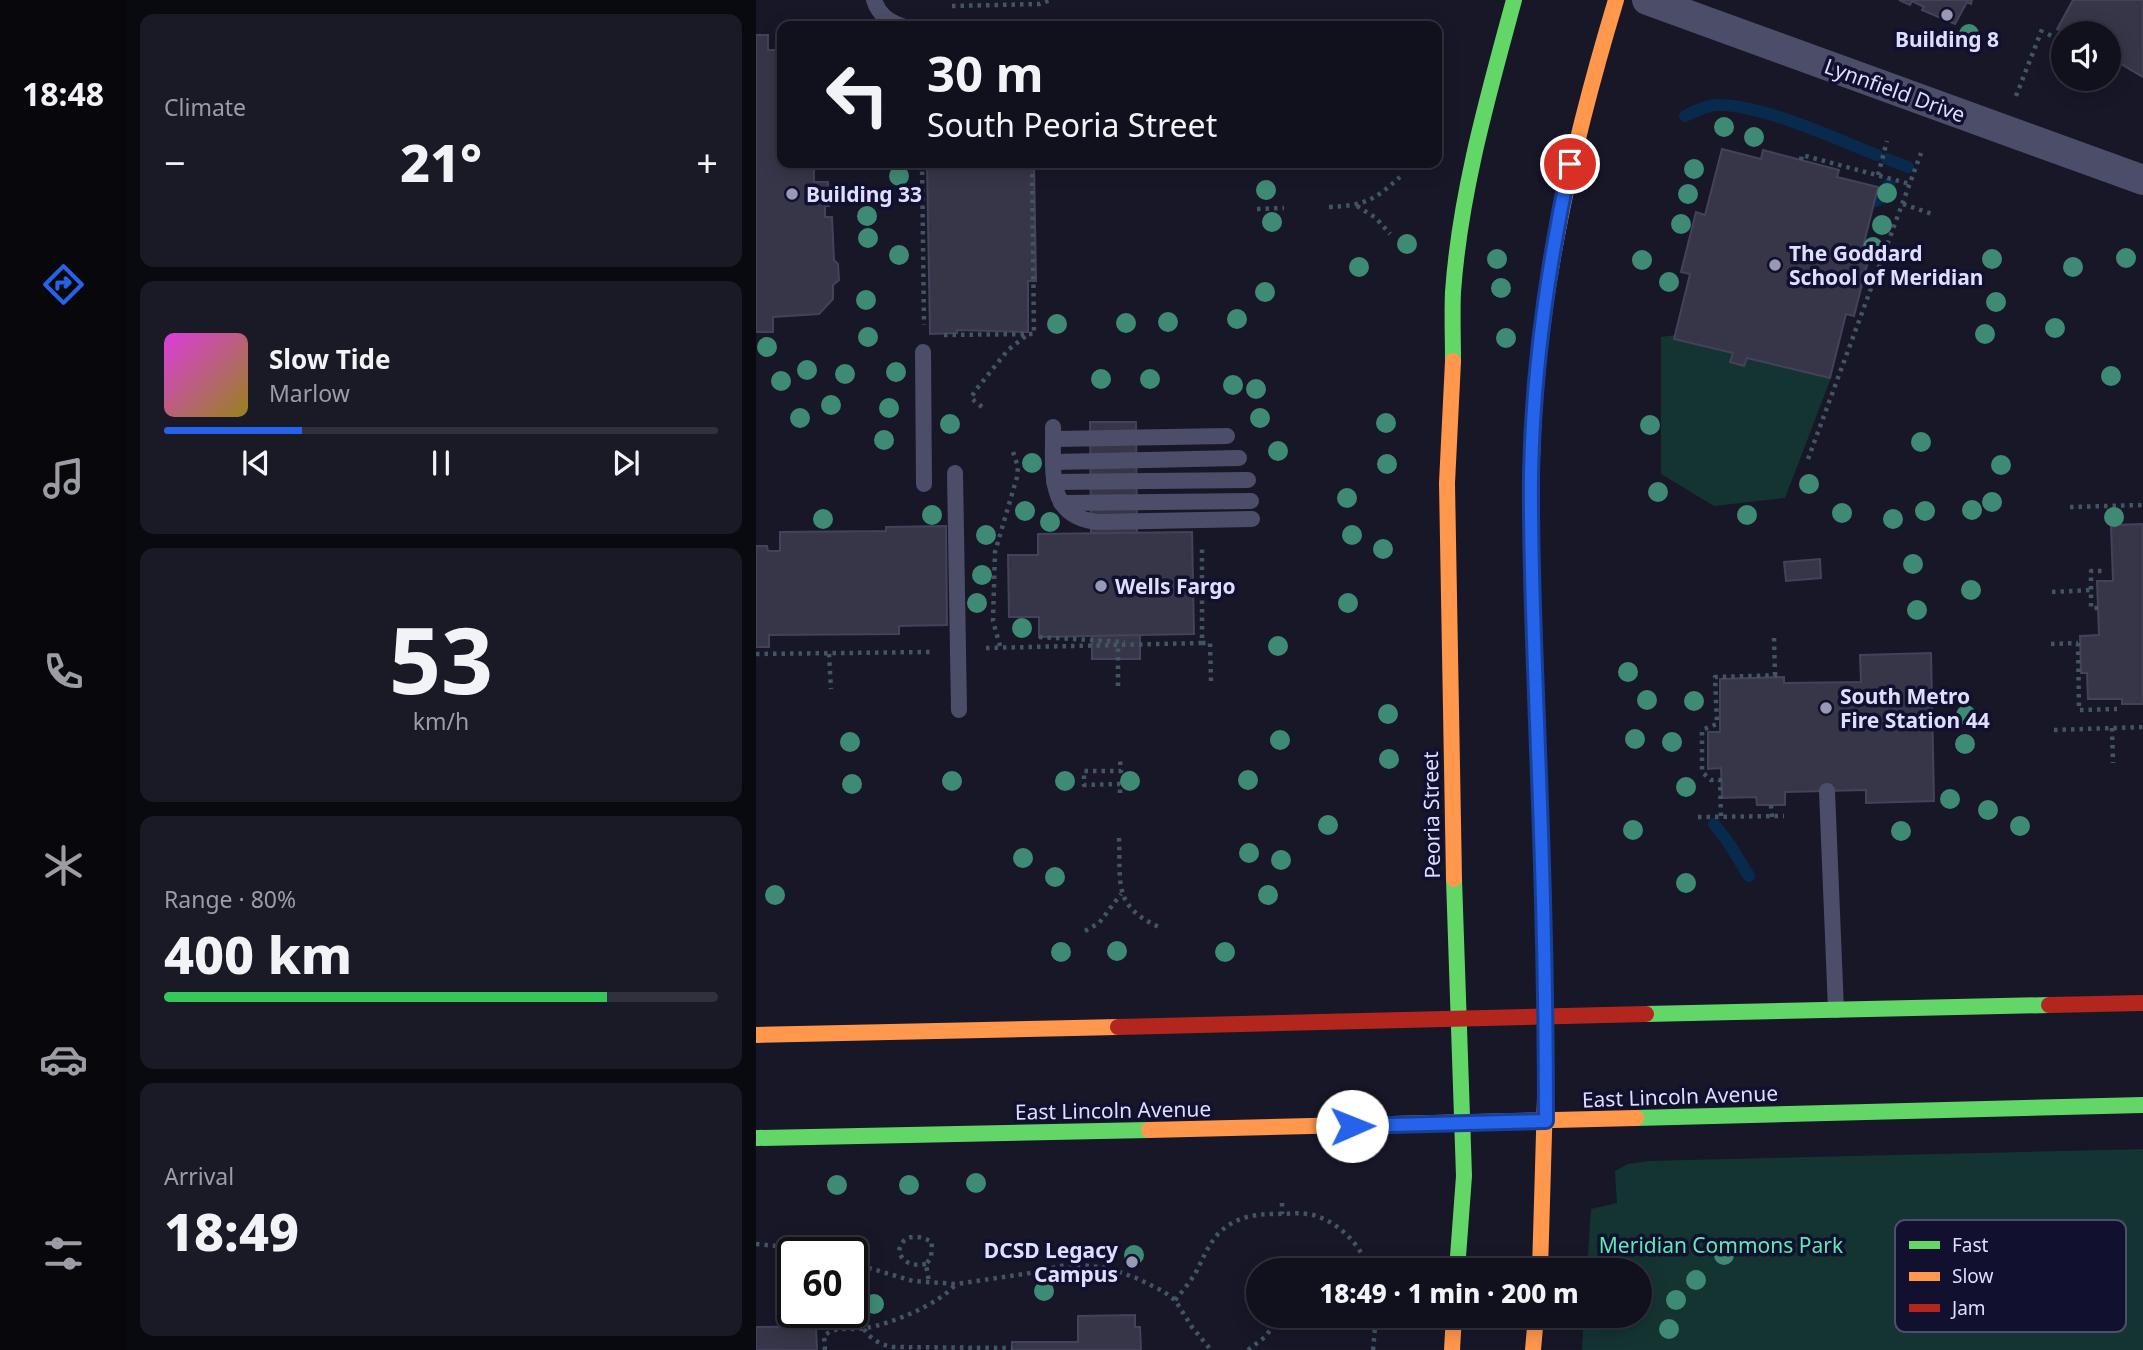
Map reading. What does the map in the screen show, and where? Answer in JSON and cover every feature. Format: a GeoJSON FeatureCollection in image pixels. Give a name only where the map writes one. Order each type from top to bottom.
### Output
{"type":"FeatureCollection","features":[{"type":"Feature","properties":{"kind":"main road","name":"Peoria Street"},"geometry":{"type":"LineString","coordinates":[[1462,1123],[1448,610],[1447,484],[1453,293],[1461,224],[1483,113],[1514,0]]}},
{"type":"Feature","properties":{"kind":"main road"},"geometry":{"type":"LineString","coordinates":[[1540,1258],[1546,1121],[1546,1018],[1532,515],[1534,417],[1544,318],[1560,211],[1574,146],[1616,0]]}},
{"type":"Feature","properties":{"kind":"main road"},"geometry":{"type":"LineString","coordinates":[[756,1035],[2143,1003]]}},
{"type":"Feature","properties":{"kind":"main road","name":"East Lincoln Avenue"},"geometry":{"type":"LineString","coordinates":[[756,1138],[2143,1105]]}},
{"type":"Feature","properties":{"kind":"main road"},"geometry":{"type":"LineString","coordinates":[[1458,1258],[1464,1176],[1462,1123]]}},
{"type":"Feature","properties":{"kind":"main road"},"geometry":{"type":"LineString","coordinates":[[1452,1350],[1453,1328]]}},
{"type":"Feature","properties":{"kind":"main road"},"geometry":{"type":"LineString","coordinates":[[1533,1350],[1535,1328]]}},
{"type":"Feature","properties":{"kind":"street","name":"Lynnfield Drive"},"geometry":{"type":"LineString","coordinates":[[1647,0],[2143,180]]}},
{"type":"Feature","properties":{"kind":"lane"},"geometry":{"type":"LineString","coordinates":[[874,0],[878,12],[891,21]]}},
{"type":"Feature","properties":{"kind":"lane"},"geometry":{"type":"LineString","coordinates":[[923,352],[923,484]]}},
{"type":"Feature","properties":{"kind":"lane"},"geometry":{"type":"LineString","coordinates":[[1227,436],[1054,433],[1054,482],[1057,495],[1067,511],[1086,521],[1252,519]]}},
{"type":"Feature","properties":{"kind":"lane"},"geometry":{"type":"LineString","coordinates":[[1054,462],[1239,458]]}},
{"type":"Feature","properties":{"kind":"lane"},"geometry":{"type":"LineString","coordinates":[[955,472],[959,710]]}},
{"type":"Feature","properties":{"kind":"lane"},"geometry":{"type":"LineString","coordinates":[[1054,482],[1248,480]]}},
{"type":"Feature","properties":{"kind":"lane"},"geometry":{"type":"LineString","coordinates":[[1061,503],[1251,501]]}},
{"type":"Feature","properties":{"kind":"lane"},"geometry":{"type":"LineString","coordinates":[[1827,791],[1836,1010]]}},
{"type":"Feature","properties":{"kind":"path"},"geometry":{"type":"LineString","coordinates":[[952,6],[1038,4],[1051,0]]}},
{"type":"Feature","properties":{"kind":"path"},"geometry":{"type":"LineString","coordinates":[[2016,96],[2043,27]]}},
{"type":"Feature","properties":{"kind":"path"},"geometry":{"type":"LineString","coordinates":[[1878,175],[1886,141]]}},
{"type":"Feature","properties":{"kind":"path"},"geometry":{"type":"LineString","coordinates":[[1808,459],[1921,153]]}},
{"type":"Feature","properties":{"kind":"path"},"geometry":{"type":"LineString","coordinates":[[1801,160],[1802,155],[1910,184]]}},
{"type":"Feature","properties":{"kind":"path"},"geometry":{"type":"LineString","coordinates":[[922,168],[924,335]]}},
{"type":"Feature","properties":{"kind":"path"},"geometry":{"type":"LineString","coordinates":[[937,335],[1034,334],[1032,168]]}},
{"type":"Feature","properties":{"kind":"path"},"geometry":{"type":"LineString","coordinates":[[1329,207],[1356,206],[1373,200],[1400,177]]}},
{"type":"Feature","properties":{"kind":"path"},"geometry":{"type":"LineString","coordinates":[[1903,204],[1935,215]]}},
{"type":"Feature","properties":{"kind":"path"},"geometry":{"type":"LineString","coordinates":[[1356,206],[1376,218],[1390,234]]}},
{"type":"Feature","properties":{"kind":"path"},"geometry":{"type":"LineString","coordinates":[[1257,209],[1284,208]]}},
{"type":"Feature","properties":{"kind":"path"},"geometry":{"type":"LineString","coordinates":[[1862,284],[1871,287]]}},
{"type":"Feature","properties":{"kind":"path"},"geometry":{"type":"LineString","coordinates":[[982,407],[971,398],[975,391],[1008,349],[1028,334]]}},
{"type":"Feature","properties":{"kind":"path"},"geometry":{"type":"LineString","coordinates":[[1000,646],[993,621],[995,552],[1017,477],[1018,467],[1012,449]]}},
{"type":"Feature","properties":{"kind":"path"},"geometry":{"type":"LineString","coordinates":[[2070,507],[2143,505]]}},
{"type":"Feature","properties":{"kind":"path"},"geometry":{"type":"LineString","coordinates":[[1201,534],[1202,643]]}},
{"type":"Feature","properties":{"kind":"path"},"geometry":{"type":"LineString","coordinates":[[2098,608],[2091,608],[2091,572],[2106,571]]}},
{"type":"Feature","properties":{"kind":"path"},"geometry":{"type":"LineString","coordinates":[[2052,592],[2091,590]]}},
{"type":"Feature","properties":{"kind":"path"},"geometry":{"type":"LineString","coordinates":[[1039,637],[1163,644]]}},
{"type":"Feature","properties":{"kind":"path"},"geometry":{"type":"LineString","coordinates":[[1774,638],[1775,676]]}},
{"type":"Feature","properties":{"kind":"path"},"geometry":{"type":"LineString","coordinates":[[982,649],[1000,646],[1210,643],[1211,681]]}},
{"type":"Feature","properties":{"kind":"path"},"geometry":{"type":"LineString","coordinates":[[2050,644],[2079,643],[2080,710],[2117,709]]}},
{"type":"Feature","properties":{"kind":"path"},"geometry":{"type":"LineString","coordinates":[[1118,645],[1118,686]]}},
{"type":"Feature","properties":{"kind":"path"},"geometry":{"type":"LineString","coordinates":[[756,654],[934,652]]}},
{"type":"Feature","properties":{"kind":"path"},"geometry":{"type":"LineString","coordinates":[[830,654],[831,690]]}},
{"type":"Feature","properties":{"kind":"path"},"geometry":{"type":"LineString","coordinates":[[1721,816],[1720,780],[1711,780],[1702,772],[1702,730],[1717,724],[1715,677],[1782,676]]}},
{"type":"Feature","properties":{"kind":"path"},"geometry":{"type":"LineString","coordinates":[[2054,730],[2143,727]]}},
{"type":"Feature","properties":{"kind":"path"},"geometry":{"type":"LineString","coordinates":[[2112,728],[2113,763]]}},
{"type":"Feature","properties":{"kind":"path"},"geometry":{"type":"LineString","coordinates":[[1120,793],[1120,784],[1084,785],[1084,771],[1121,771],[1121,761]]}},
{"type":"Feature","properties":{"kind":"path"},"geometry":{"type":"LineString","coordinates":[[1771,805],[1773,817]]}},
{"type":"Feature","properties":{"kind":"path"},"geometry":{"type":"LineString","coordinates":[[1698,817],[1784,816]]}},
{"type":"Feature","properties":{"kind":"path"},"geometry":{"type":"LineString","coordinates":[[1119,838],[1121,894],[1136,914],[1161,929]]}},
{"type":"Feature","properties":{"kind":"path"},"geometry":{"type":"LineString","coordinates":[[1085,931],[1098,923],[1121,894]]}},
{"type":"Feature","properties":{"kind":"path"},"geometry":{"type":"LineString","coordinates":[[1282,1203],[1282,1214]]}},
{"type":"Feature","properties":{"kind":"path"},"geometry":{"type":"LineString","coordinates":[[1175,1300],[1195,1274],[1212,1242],[1231,1223],[1253,1215],[1314,1215],[1338,1228],[1356,1245],[1363,1258]]}},
{"type":"Feature","properties":{"kind":"path"},"geometry":{"type":"LineString","coordinates":[[926,1264],[907,1263],[902,1259],[899,1252],[902,1240],[916,1237],[932,1242],[931,1258],[926,1264],[929,1282]]}},
{"type":"Feature","properties":{"kind":"path"},"geometry":{"type":"LineString","coordinates":[[756,1244],[777,1246]]}},
{"type":"Feature","properties":{"kind":"path"},"geometry":{"type":"LineString","coordinates":[[868,1268],[913,1281],[956,1284],[1070,1264],[1109,1268],[1163,1291],[1175,1300],[1211,1350]]}},
{"type":"Feature","properties":{"kind":"path"},"geometry":{"type":"LineString","coordinates":[[825,1350],[824,1336],[833,1329],[864,1329],[901,1318],[949,1292],[956,1284]]}},
{"type":"Feature","properties":{"kind":"path"},"geometry":{"type":"LineString","coordinates":[[1248,1350],[1272,1328]]}},
{"type":"Feature","properties":{"kind":"path"},"geometry":{"type":"LineString","coordinates":[[1373,1350],[1375,1328]]}},
{"type":"Feature","properties":{"kind":"path"},"geometry":{"type":"LineString","coordinates":[[864,1329],[880,1343],[893,1347],[1012,1348]]}},
{"type":"Feature","properties":{"kind":"green space"},"geometry":{"type":"Polygon","coordinates":[[[1675,335],[1675,339],[1733,353],[1730,362],[1744,366],[1747,358],[1831,378],[1785,498],[1714,506],[1661,474],[1661,337],[1675,335]]]}},
{"type":"Feature","properties":{"kind":"green space","name":"Meridian Commons Park"},"geometry":{"type":"Polygon","coordinates":[[[2143,1149],[2143,1350],[1582,1350],[1583,1328],[1652,1328],[1652,1258],[1588,1258],[1591,1209],[1617,1203],[1615,1171],[1628,1164],[1649,1161],[2143,1149]]]}},
{"type":"Feature","properties":{"kind":"building","name":"Building 8"},"geometry":{"type":"Polygon","coordinates":[[[1899,0],[1972,0],[1971,4],[1967,2],[1955,24],[1922,10],[1924,7],[1912,1],[1910,5],[1899,0]]]}},
{"type":"Feature","properties":{"kind":"building"},"geometry":{"type":"Polygon","coordinates":[[[2073,0],[2143,0],[2143,77],[2121,64],[2121,21],[2061,21],[2073,0]]]}},
{"type":"Feature","properties":{"kind":"building","name":"Building 33"},"geometry":{"type":"Polygon","coordinates":[[[756,35],[768,35],[768,50],[777,50],[777,168],[814,168],[814,182],[828,182],[829,206],[825,206],[825,217],[832,217],[834,260],[838,264],[839,280],[833,285],[833,299],[819,314],[773,317],[773,332],[756,332],[756,35]]]}},
{"type":"Feature","properties":{"kind":"building","name":"The Goddard School of Meridian"},"geometry":{"type":"Polygon","coordinates":[[[1722,149],[1761,159],[1763,150],[1839,170],[1837,177],[1878,187],[1861,255],[1869,257],[1854,316],[1846,314],[1830,378],[1747,358],[1744,366],[1730,362],[1733,353],[1674,339],[1690,274],[1681,272],[1696,212],[1705,215],[1722,149]]]}},
{"type":"Feature","properties":{"kind":"building"},"geometry":{"type":"Polygon","coordinates":[[[927,168],[1034,168],[1036,281],[1028,281],[1028,332],[957,330],[957,333],[930,334],[927,168]]]}},
{"type":"Feature","properties":{"kind":"building"},"geometry":{"type":"Polygon","coordinates":[[[1090,422],[1136,422],[1137,533],[1091,533],[1090,422]]]}},
{"type":"Feature","properties":{"kind":"building"},"geometry":{"type":"Polygon","coordinates":[[[2143,524],[2143,704],[2122,704],[2122,699],[2088,699],[2087,673],[2081,673],[2080,636],[2099,635],[2097,581],[2113,581],[2111,525],[2143,524]]]}},
{"type":"Feature","properties":{"kind":"building"},"geometry":{"type":"Polygon","coordinates":[[[946,526],[947,625],[899,626],[899,634],[769,635],[769,647],[756,647],[756,546],[767,546],[768,551],[780,551],[780,532],[886,531],[886,527],[946,526]]]}},
{"type":"Feature","properties":{"kind":"building","name":"Wells Fargo"},"geometry":{"type":"Polygon","coordinates":[[[1192,532],[1194,634],[1039,637],[1039,617],[1009,617],[1008,555],[1038,555],[1038,534],[1192,532]]]}},
{"type":"Feature","properties":{"kind":"building"},"geometry":{"type":"Polygon","coordinates":[[[1820,559],[1821,578],[1786,581],[1784,562],[1820,559]]]}},
{"type":"Feature","properties":{"kind":"building"},"geometry":{"type":"Polygon","coordinates":[[[1140,635],[1140,659],[1092,659],[1092,636],[1140,635]]]}},
{"type":"Feature","properties":{"kind":"building","name":"South Metro Fire Station 44"},"geometry":{"type":"Polygon","coordinates":[[[1931,653],[1934,801],[1866,803],[1866,790],[1785,792],[1785,805],[1757,805],[1756,797],[1722,798],[1721,768],[1708,769],[1708,732],[1720,732],[1720,679],[1784,677],[1784,683],[1861,682],[1860,655],[1931,653]]]}},
{"type":"Feature","properties":{"kind":"building"},"geometry":{"type":"Polygon","coordinates":[[[1135,1315],[1135,1327],[1140,1327],[1141,1350],[1012,1350],[1012,1342],[1078,1342],[1078,1316],[1135,1315]]]}},
{"type":"Feature","properties":{"kind":"building"},"geometry":{"type":"Polygon","coordinates":[[[756,1327],[816,1328],[817,1350],[756,1350],[756,1327]]]}},
{"type":"Feature","properties":{"kind":"waterway"},"geometry":{"type":"LineString","coordinates":[[1685,116],[1716,105],[1754,110],[1797,123],[1877,155]]}},
{"type":"Feature","properties":{"kind":"waterway"},"geometry":{"type":"LineString","coordinates":[[1887,159],[1908,167]]}},
{"type":"Feature","properties":{"kind":"waterway"},"geometry":{"type":"LineString","coordinates":[[1876,201],[1883,196],[1889,184]]}},
{"type":"Feature","properties":{"kind":"waterway"},"geometry":{"type":"LineString","coordinates":[[1714,824],[1749,876]]}},
{"type":"Feature","properties":{"kind":"traffic: fast"},"geometry":{"type":"LineString","coordinates":[[1453,361],[1453,292],[1462,218],[1476,145],[1514,0]]}},
{"type":"Feature","properties":{"kind":"traffic: fast"},"geometry":{"type":"LineString","coordinates":[[1454,879],[1464,1176],[1458,1258]]}},
{"type":"Feature","properties":{"kind":"traffic: fast"},"geometry":{"type":"LineString","coordinates":[[1646,1014],[2049,1005]]}},
{"type":"Feature","properties":{"kind":"traffic: fast"},"geometry":{"type":"LineString","coordinates":[[1636,1118],[2143,1105]]}},
{"type":"Feature","properties":{"kind":"traffic: fast"},"geometry":{"type":"LineString","coordinates":[[756,1138],[1149,1130]]}},
{"type":"Feature","properties":{"kind":"traffic: slow"},"geometry":{"type":"LineString","coordinates":[[1532,458],[1540,342],[1548,284],[1584,112],[1616,0]]}},
{"type":"Feature","properties":{"kind":"traffic: slow"},"geometry":{"type":"LineString","coordinates":[[1453,361],[1447,483],[1454,879]]}},
{"type":"Feature","properties":{"kind":"traffic: slow"},"geometry":{"type":"LineString","coordinates":[[1540,1258],[1546,1065],[1543,888]]}},
{"type":"Feature","properties":{"kind":"traffic: slow"},"geometry":{"type":"LineString","coordinates":[[756,1035],[1118,1027]]}},
{"type":"Feature","properties":{"kind":"traffic: slow"},"geometry":{"type":"LineString","coordinates":[[1149,1130],[1636,1118]]}},
{"type":"Feature","properties":{"kind":"traffic: slow"},"geometry":{"type":"LineString","coordinates":[[1452,1350],[1453,1328]]}},
{"type":"Feature","properties":{"kind":"traffic: slow"},"geometry":{"type":"LineString","coordinates":[[1533,1350],[1535,1328]]}},
{"type":"Feature","properties":{"kind":"traffic: jam"},"geometry":{"type":"LineString","coordinates":[[1532,458],[1532,570],[1543,888]]}},
{"type":"Feature","properties":{"kind":"traffic: jam"},"geometry":{"type":"LineString","coordinates":[[2049,1005],[2143,1003]]}},
{"type":"Feature","properties":{"kind":"traffic: jam"},"geometry":{"type":"LineString","coordinates":[[1118,1027],[1646,1014]]}},
{"type":"Feature","properties":{"kind":"place","name":"Building 8"},"geometry":{"type":"Point","coordinates":[1947,15]}},
{"type":"Feature","properties":{"kind":"place","name":"Building 33"},"geometry":{"type":"Point","coordinates":[792,194]}},
{"type":"Feature","properties":{"kind":"place","name":"The Goddard School of Meridian"},"geometry":{"type":"Point","coordinates":[1775,265]}},
{"type":"Feature","properties":{"kind":"place","name":"Wells Fargo"},"geometry":{"type":"Point","coordinates":[1101,586]}},
{"type":"Feature","properties":{"kind":"place","name":"South Metro Fire Station 44"},"geometry":{"type":"Point","coordinates":[1826,708]}},
{"type":"Feature","properties":{"kind":"place","name":"DCSD Legacy Campus"},"geometry":{"type":"Point","coordinates":[1132,1262]}},
{"type":"Feature","properties":{"kind":"route"},"geometry":{"type":"LineString","coordinates":[[1352,1126],[1546,1121],[1545,948],[1531,473],[1536,385],[1548,283],[1570,164]]}}]}
